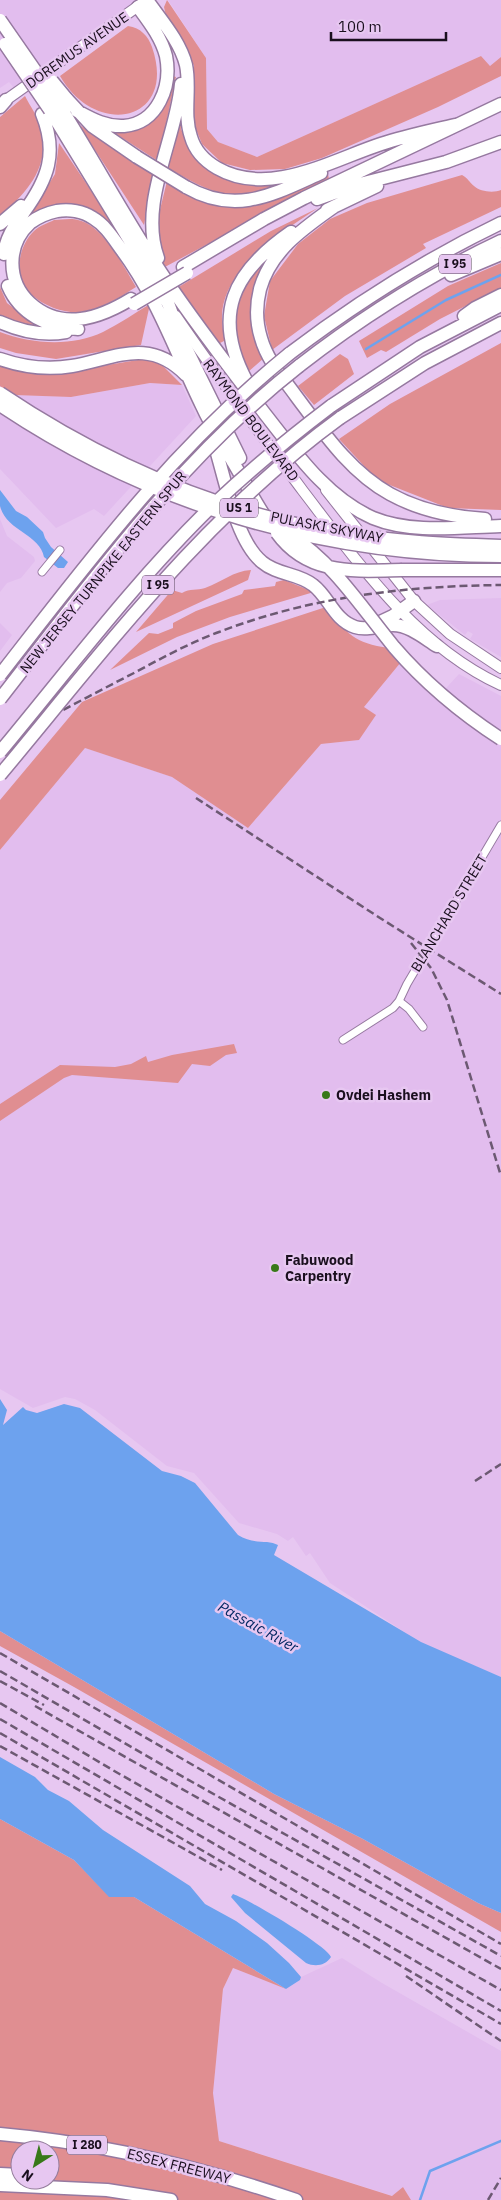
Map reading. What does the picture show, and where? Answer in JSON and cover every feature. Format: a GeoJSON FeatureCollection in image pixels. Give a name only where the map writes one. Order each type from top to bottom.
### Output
{"type":"FeatureCollection","features":[{"type":"Feature","properties":{"kind":"highway"},"geometry":{"type":"LineString","coordinates":[[144,2],[175,39],[186,65],[190,135],[200,154],[218,169],[245,178],[272,178],[294,174],[354,155],[379,144],[455,125]]}},
{"type":"Feature","properties":{"kind":"highway"},"geometry":{"type":"LineString","coordinates":[[3,41],[54,107],[77,111],[98,122],[123,126],[141,120],[154,109],[161,100],[167,83],[166,58],[159,36],[144,2]]}},
{"type":"Feature","properties":{"kind":"highway"},"geometry":{"type":"LineString","coordinates":[[0,20],[54,107],[49,136],[50,154],[47,172],[12,229],[6,244],[4,269],[7,284],[18,304],[35,318],[55,326],[78,329]]}},
{"type":"Feature","properties":{"kind":"highway"},"geometry":{"type":"LineString","coordinates":[[165,279],[153,244],[151,226],[153,206],[180,92],[179,49]]}},
{"type":"Feature","properties":{"kind":"highway"},"geometry":{"type":"LineString","coordinates":[[0,322],[14,328],[38,332],[62,332],[106,321],[133,302],[284,208],[501,104]]}},
{"type":"Feature","properties":{"kind":"highway","name":"RAYMOND BOULEVARD"},"geometry":{"type":"LineString","coordinates":[[54,107],[165,279],[262,410],[307,466]]}},
{"type":"Feature","properties":{"kind":"highway","name":"RAYMOND BOULEVARD"},"geometry":{"type":"LineString","coordinates":[[54,107],[168,304]]}},
{"type":"Feature","properties":{"kind":"highway"},"geometry":{"type":"LineString","coordinates":[[77,111],[106,137],[137,157],[186,187],[204,196],[218,200],[250,201],[284,190],[332,168],[354,155]]}},
{"type":"Feature","properties":{"kind":"highway"},"geometry":{"type":"LineString","coordinates":[[185,270],[311,202],[356,185],[404,174],[463,157],[501,142]]}},
{"type":"Feature","properties":{"kind":"highway"},"geometry":{"type":"LineString","coordinates":[[262,410],[244,377],[230,336],[229,313],[233,294],[247,271],[269,248],[308,220],[404,174]]}},
{"type":"Feature","properties":{"kind":"highway"},"geometry":{"type":"LineString","coordinates":[[0,224],[13,215],[38,188]]}},
{"type":"Feature","properties":{"kind":"highway"},"geometry":{"type":"LineString","coordinates":[[334,206],[287,244],[272,262],[266,274],[259,295],[257,319],[261,339],[270,360],[338,450],[372,483],[399,498],[432,510],[460,516],[501,520]]}},
{"type":"Feature","properties":{"kind":"highway"},"geometry":{"type":"LineString","coordinates":[[133,302],[86,319],[66,320],[46,314],[29,302],[15,281],[12,255],[18,238],[33,221],[55,211],[76,211],[98,222],[110,234],[140,277],[164,323],[203,408],[260,510],[299,553],[328,568],[351,571],[501,570]]}},
{"type":"Feature","properties":{"kind":"highway","name":"NEW JERSEY TURNPIKE EASTERN SPUR"},"geometry":{"type":"LineString","coordinates":[[0,675],[105,541],[168,467],[224,411],[289,354],[352,308],[442,253],[501,223]]}},
{"type":"Feature","properties":{"kind":"highway","name":"NEW JERSEY TURNPIKE EASTERN SPUR"},"geometry":{"type":"LineString","coordinates":[[0,699],[118,548],[161,497],[231,424],[299,366],[363,318],[411,288],[501,241]]}},
{"type":"Feature","properties":{"kind":"highway"},"geometry":{"type":"LineString","coordinates":[[411,288],[450,276],[501,254]]}},
{"type":"Feature","properties":{"kind":"highway"},"geometry":{"type":"LineString","coordinates":[[438,337],[475,308],[501,295]]}},
{"type":"Feature","properties":{"kind":"highway"},"geometry":{"type":"LineString","coordinates":[[168,304],[181,338],[280,532],[311,550],[326,564],[395,648],[426,682],[456,707],[501,739]]}},
{"type":"Feature","properties":{"kind":"highway","name":"I 95"},"geometry":{"type":"LineString","coordinates":[[0,752],[137,588],[186,533],[251,470],[331,406],[372,378],[438,337],[501,305]]}},
{"type":"Feature","properties":{"kind":"highway","name":"I 95"},"geometry":{"type":"LineString","coordinates":[[0,775],[148,597],[207,532],[269,474],[340,418],[425,362],[501,323]]}},
{"type":"Feature","properties":{"kind":"highway"},"geometry":{"type":"LineString","coordinates":[[0,360],[25,366],[61,367],[130,352],[142,352],[165,358],[189,378]]}},
{"type":"Feature","properties":{"kind":"highway","name":"PULASKI SKYWAY"},"geometry":{"type":"LineString","coordinates":[[0,393],[69,436],[129,466],[183,489],[261,515],[303,525],[384,539],[501,546]]}},
{"type":"Feature","properties":{"kind":"highway","name":"PULASKI SKYWAY"},"geometry":{"type":"LineString","coordinates":[[0,405],[60,443],[135,481],[212,510],[280,532],[378,549],[433,554],[501,556]]}},
{"type":"Feature","properties":{"kind":"highway"},"geometry":{"type":"LineString","coordinates":[[203,408],[234,511],[245,539],[254,553],[272,569],[301,578],[311,584],[321,592],[337,614],[348,624],[359,628],[398,626],[437,646]]}},
{"type":"Feature","properties":{"kind":"highway"},"geometry":{"type":"LineString","coordinates":[[307,466],[354,507],[383,521],[406,526],[428,527],[501,526]]}},
{"type":"Feature","properties":{"kind":"highway"},"geometry":{"type":"LineString","coordinates":[[367,628],[414,601]]}},
{"type":"Feature","properties":{"kind":"highway","name":"ESSEX FREEWAY"},"geometry":{"type":"LineString","coordinates":[[0,2134],[65,2142],[146,2156],[200,2170],[296,2200]]}},
{"type":"Feature","properties":{"kind":"highway"},"geometry":{"type":"LineString","coordinates":[[60,2181],[171,2200]]}},
{"type":"Feature","properties":{"kind":"highway"},"geometry":{"type":"LineString","coordinates":[[0,2184],[107,2190]]}},
{"type":"Feature","properties":{"kind":"main road","name":"DOREMUS AVENUE"},"geometry":{"type":"LineString","coordinates":[[2,103],[144,2]]}},
{"type":"Feature","properties":{"kind":"main road","name":"RAYMOND BOULEVARD"},"geometry":{"type":"LineString","coordinates":[[168,304],[269,446],[346,546],[401,610],[437,646],[461,664],[501,685]]}},
{"type":"Feature","properties":{"kind":"main road","name":"RAYMOND BOULEVARD"},"geometry":{"type":"LineString","coordinates":[[307,466],[414,601],[450,634],[501,668]]}},
{"type":"Feature","properties":{"kind":"street"},"geometry":{"type":"LineString","coordinates":[[42,572],[60,550]]}},
{"type":"Feature","properties":{"kind":"street","name":"BLANCHARD STREET"},"geometry":{"type":"LineString","coordinates":[[343,1040],[386,1013],[399,1001],[501,825]]}},
{"type":"Feature","properties":{"kind":"street"},"geometry":{"type":"LineString","coordinates":[[399,1001],[409,1009],[423,1027]]}},
{"type":"Feature","properties":{"kind":"shaded area"},"geometry":{"type":"Polygon","coordinates":[[[0,0],[144,0],[18,93],[9,82],[0,88],[0,0]]]}},
{"type":"Feature","properties":{"kind":"shaded area"},"geometry":{"type":"Polygon","coordinates":[[[167,0],[206,58],[207,129],[218,142],[257,157],[481,56],[490,66],[501,57],[501,76],[438,107],[322,158],[285,169],[250,170],[222,163],[202,144],[193,122],[194,66],[182,39],[166,16],[164,7],[167,0]]]}},
{"type":"Feature","properties":{"kind":"shaded area"},"geometry":{"type":"Polygon","coordinates":[[[168,0],[501,0],[501,57],[490,66],[481,56],[257,157],[218,142],[207,129],[206,58],[168,0]]]}},
{"type":"Feature","properties":{"kind":"shaded area"},"geometry":{"type":"Polygon","coordinates":[[[128,26],[143,33],[152,47],[157,72],[154,92],[144,106],[129,113],[112,114],[93,109],[75,96],[60,76],[128,26]]]}},
{"type":"Feature","properties":{"kind":"shaded area"},"geometry":{"type":"Polygon","coordinates":[[[172,76],[176,77],[158,161],[110,130],[137,128],[147,125],[155,119],[162,112],[166,102],[172,76]]]}},
{"type":"Feature","properties":{"kind":"shaded area"},"geometry":{"type":"Polygon","coordinates":[[[25,96],[41,127],[43,155],[40,167],[34,178],[19,198],[0,217],[0,117],[25,96]]]}},
{"type":"Feature","properties":{"kind":"shaded area"},"geometry":{"type":"Polygon","coordinates":[[[184,108],[181,129],[192,153],[213,172],[278,183],[256,193],[230,195],[208,189],[168,168],[180,110],[184,108]]]}},
{"type":"Feature","properties":{"kind":"shaded area"},"geometry":{"type":"Polygon","coordinates":[[[78,124],[154,174],[144,225],[78,124]]]}},
{"type":"Feature","properties":{"kind":"shaded area"},"geometry":{"type":"Polygon","coordinates":[[[59,143],[118,234],[58,207],[31,213],[55,174],[59,143]]]}},
{"type":"Feature","properties":{"kind":"shaded area"},"geometry":{"type":"Polygon","coordinates":[[[328,174],[329,179],[163,268],[157,222],[167,181],[213,205],[247,205],[328,174]]]}},
{"type":"Feature","properties":{"kind":"shaded area"},"geometry":{"type":"Polygon","coordinates":[[[462,175],[480,190],[491,192],[501,190],[501,207],[423,244],[426,248],[345,296],[272,350],[264,316],[270,281],[298,244],[330,219],[367,203],[462,175]]]}},
{"type":"Feature","properties":{"kind":"shaded area"},"geometry":{"type":"Polygon","coordinates":[[[318,208],[265,246],[248,262],[235,279],[225,298],[222,318],[226,340],[220,343],[177,288],[271,231],[318,208]]]}},
{"type":"Feature","properties":{"kind":"shaded area"},"geometry":{"type":"Polygon","coordinates":[[[54,220],[78,220],[87,223],[96,230],[112,248],[136,287],[102,306],[80,312],[59,310],[33,296],[20,277],[19,269],[22,252],[34,231],[54,220]]]}},
{"type":"Feature","properties":{"kind":"shaded area"},"geometry":{"type":"Polygon","coordinates":[[[501,263],[501,288],[440,319],[386,352],[381,350],[367,358],[359,341],[448,286],[501,263]]]}},
{"type":"Feature","properties":{"kind":"shaded area"},"geometry":{"type":"Polygon","coordinates":[[[261,266],[263,270],[255,296],[264,358],[248,372],[237,342],[234,321],[235,310],[241,290],[261,266]]]}},
{"type":"Feature","properties":{"kind":"shaded area"},"geometry":{"type":"Polygon","coordinates":[[[0,287],[7,303],[40,328],[0,317],[0,287]]]}},
{"type":"Feature","properties":{"kind":"shaded area"},"geometry":{"type":"Polygon","coordinates":[[[150,304],[141,345],[56,359],[16,353],[0,348],[0,332],[38,341],[65,342],[78,340],[103,332],[150,304]]]}},
{"type":"Feature","properties":{"kind":"shaded area"},"geometry":{"type":"Polygon","coordinates":[[[501,343],[501,510],[448,508],[377,480],[339,439],[390,404],[501,343]]]}},
{"type":"Feature","properties":{"kind":"shaded area"},"geometry":{"type":"Polygon","coordinates":[[[340,354],[348,359],[354,374],[314,405],[298,386],[340,354]]]}},
{"type":"Feature","properties":{"kind":"shaded area"},"geometry":{"type":"Polygon","coordinates":[[[150,358],[161,364],[182,385],[150,383],[71,397],[14,395],[0,386],[0,366],[23,372],[52,374],[150,358]]]}},
{"type":"Feature","properties":{"kind":"shaded area"},"geometry":{"type":"Polygon","coordinates":[[[150,383],[182,385],[196,416],[104,516],[94,509],[56,528],[0,469],[0,386],[14,395],[71,397],[150,383]]]}},
{"type":"Feature","properties":{"kind":"shaded area"},"geometry":{"type":"Polygon","coordinates":[[[0,519],[7,536],[34,557],[35,561],[21,578],[7,583],[0,592],[0,519]]]}},
{"type":"Feature","properties":{"kind":"shaded area"},"geometry":{"type":"Polygon","coordinates":[[[251,570],[248,580],[136,632],[172,590],[182,593],[202,589],[239,572],[251,570]]]}},
{"type":"Feature","properties":{"kind":"shaded area"},"geometry":{"type":"Polygon","coordinates":[[[284,580],[314,592],[230,617],[177,637],[110,670],[149,633],[158,634],[173,628],[173,623],[196,611],[242,594],[244,590],[275,586],[276,582],[284,580]]]}},
{"type":"Feature","properties":{"kind":"shaded area"},"geometry":{"type":"Polygon","coordinates":[[[501,598],[501,657],[470,639],[473,634],[468,631],[465,635],[427,605],[440,600],[501,598]]]}},
{"type":"Feature","properties":{"kind":"shaded area"},"geometry":{"type":"Polygon","coordinates":[[[326,607],[352,636],[367,643],[389,648],[401,662],[364,707],[376,715],[359,740],[321,744],[248,828],[172,777],[85,748],[0,850],[0,800],[82,702],[213,644],[326,607]]]}},
{"type":"Feature","properties":{"kind":"shaded area"},"geometry":{"type":"Polygon","coordinates":[[[0,623],[12,635],[0,651],[0,623]]]}},
{"type":"Feature","properties":{"kind":"shaded area"},"geometry":{"type":"Polygon","coordinates":[[[401,662],[437,698],[459,674],[501,696],[501,1677],[421,1643],[330,1583],[310,1553],[306,1556],[293,1537],[288,1541],[277,1534],[239,1523],[194,1473],[167,1466],[95,1410],[75,1399],[65,1397],[33,1408],[0,1389],[0,850],[85,748],[172,777],[248,828],[321,744],[359,740],[364,707],[401,662]]]}},
{"type":"Feature","properties":{"kind":"shaded area"},"geometry":{"type":"Polygon","coordinates":[[[234,1044],[237,1053],[226,1055],[210,1066],[192,1064],[178,1083],[72,1075],[64,1078],[0,1121],[0,1104],[60,1065],[115,1067],[131,1064],[146,1056],[148,1062],[172,1055],[234,1044]]]}},
{"type":"Feature","properties":{"kind":"shaded area"},"geometry":{"type":"Polygon","coordinates":[[[0,1631],[274,1794],[363,1839],[478,1903],[501,1913],[501,1932],[0,1646],[0,1631]]]}},
{"type":"Feature","properties":{"kind":"shaded area"},"geometry":{"type":"Polygon","coordinates":[[[0,1819],[74,1860],[109,1896],[134,1897],[286,1989],[233,1968],[223,1989],[213,2093],[219,2141],[392,2196],[403,2187],[411,2200],[0,2200],[0,1819]]]}},
{"type":"Feature","properties":{"kind":"shaded area"},"geometry":{"type":"Polygon","coordinates":[[[342,1958],[501,2051],[501,2200],[411,2200],[403,2187],[393,2196],[219,2141],[213,2093],[223,1989],[233,1968],[286,1989],[300,1980],[301,1977],[342,1958]]]}},
{"type":"Feature","properties":{"kind":"water"},"geometry":{"type":"Polygon","coordinates":[[[0,490],[16,511],[27,517],[43,532],[51,547],[68,562],[64,568],[58,568],[44,557],[36,543],[3,514],[0,506],[0,490]]]}},
{"type":"Feature","properties":{"kind":"water","name":"Passaic River"},"geometry":{"type":"Polygon","coordinates":[[[0,1399],[7,1410],[3,1425],[23,1407],[26,1410],[37,1413],[64,1404],[80,1408],[162,1471],[181,1476],[195,1483],[238,1535],[249,1540],[270,1542],[278,1545],[274,1555],[421,1642],[501,1677],[501,1913],[478,1903],[363,1839],[274,1794],[0,1631],[0,1399]]]}},
{"type":"Feature","properties":{"kind":"water"},"geometry":{"type":"Polygon","coordinates":[[[0,1757],[35,1777],[48,1790],[69,1801],[103,1830],[190,1886],[205,1904],[236,1921],[267,1943],[289,1963],[301,1977],[300,1980],[286,1989],[134,1897],[109,1897],[74,1860],[0,1819],[0,1757]]]}},
{"type":"Feature","properties":{"kind":"water"},"geometry":{"type":"Polygon","coordinates":[[[233,1894],[302,1933],[331,1957],[320,1965],[306,1963],[245,1913],[231,1897],[233,1894]]]}},
{"type":"Feature","properties":{"kind":"waterway"},"geometry":{"type":"LineString","coordinates":[[366,349],[446,300],[501,275]]}},
{"type":"Feature","properties":{"kind":"waterway"},"geometry":{"type":"LineString","coordinates":[[420,2200],[430,2171],[501,2141]]}},
{"type":"Feature","properties":{"kind":"railway"},"geometry":{"type":"LineString","coordinates":[[0,744],[176,651],[208,636],[253,620],[323,602],[393,591],[501,585]]}},
{"type":"Feature","properties":{"kind":"railway"},"geometry":{"type":"LineString","coordinates":[[196,798],[501,994]]}},
{"type":"Feature","properties":{"kind":"railway"},"geometry":{"type":"LineString","coordinates":[[411,943],[431,968],[447,1000],[501,1176]]}},
{"type":"Feature","properties":{"kind":"railway"},"geometry":{"type":"LineString","coordinates":[[475,1481],[501,1464]]}},
{"type":"Feature","properties":{"kind":"railway"},"geometry":{"type":"LineString","coordinates":[[0,1653],[501,1944]]}},
{"type":"Feature","properties":{"kind":"railway"},"geometry":{"type":"LineString","coordinates":[[0,1671],[501,1956]]}},
{"type":"Feature","properties":{"kind":"railway"},"geometry":{"type":"LineString","coordinates":[[0,1681],[44,1705]]}},
{"type":"Feature","properties":{"kind":"railway"},"geometry":{"type":"LineString","coordinates":[[0,1703],[116,1772],[501,1990]]}},
{"type":"Feature","properties":{"kind":"railway"},"geometry":{"type":"LineString","coordinates":[[35,1706],[501,1969]]}},
{"type":"Feature","properties":{"kind":"railway"},"geometry":{"type":"LineString","coordinates":[[0,1719],[501,2011]]}},
{"type":"Feature","properties":{"kind":"railway"},"geometry":{"type":"LineString","coordinates":[[0,1733],[501,2024]]}},
{"type":"Feature","properties":{"kind":"railway"},"geometry":{"type":"LineString","coordinates":[[0,1746],[222,1870]]}},
{"type":"Feature","properties":{"kind":"railway"},"geometry":{"type":"LineString","coordinates":[[406,1976],[501,2041]]}},
{"type":"Feature","properties":{"kind":"railway"},"geometry":{"type":"LineString","coordinates":[[488,2200],[501,2178]]}},
{"type":"Feature","properties":{"kind":"place","name":"Ovdei Hashem"},"geometry":{"type":"Point","coordinates":[326,1095]}},
{"type":"Feature","properties":{"kind":"place","name":"Fabuwood Carpentry"},"geometry":{"type":"Point","coordinates":[275,1268]}}]}
